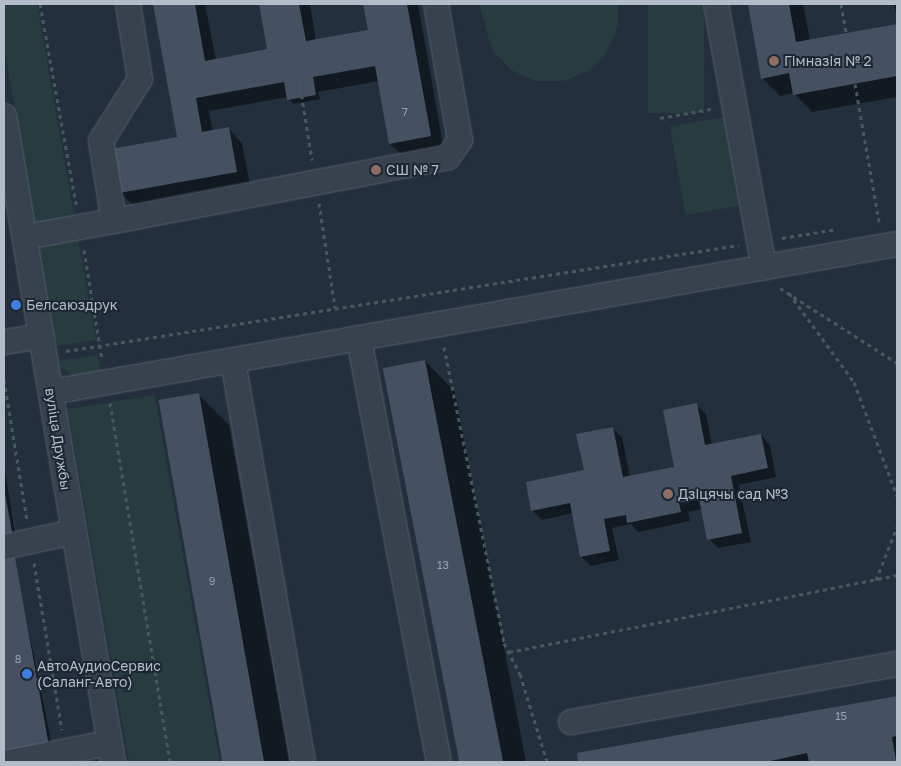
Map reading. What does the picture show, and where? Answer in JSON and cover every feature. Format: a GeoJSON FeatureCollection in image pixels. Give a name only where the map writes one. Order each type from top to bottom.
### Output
{"type":"FeatureCollection","features":[{"type":"Feature","properties":{"kind":"street"},"geometry":{"type":"LineString","coordinates":[[114,221],[101,141],[140,79],[128,4]]}},
{"type":"Feature","properties":{"kind":"street"},"geometry":{"type":"LineString","coordinates":[[25,237],[448,157],[460,140],[436,4]]}},
{"type":"Feature","properties":{"kind":"street"},"geometry":{"type":"LineString","coordinates":[[716,4],[764,268]]}},
{"type":"Feature","properties":{"kind":"street","name":"вуліца Дружбы"},"geometry":{"type":"LineString","coordinates":[[4,116],[111,752]]}},
{"type":"Feature","properties":{"kind":"street"},"geometry":{"type":"LineString","coordinates":[[51,392],[897,244]]}},
{"type":"Feature","properties":{"kind":"street"},"geometry":{"type":"LineString","coordinates":[[4,342],[42,336]]}},
{"type":"Feature","properties":{"kind":"street"},"geometry":{"type":"LineString","coordinates":[[359,338],[439,762]]}},
{"type":"Feature","properties":{"kind":"street"},"geometry":{"type":"LineString","coordinates":[[233,361],[303,762]]}},
{"type":"Feature","properties":{"kind":"street"},"geometry":{"type":"LineString","coordinates":[[4,547],[73,532]]}},
{"type":"Feature","properties":{"kind":"street"},"geometry":{"type":"LineString","coordinates":[[571,722],[897,664]]}},
{"type":"Feature","properties":{"kind":"street"},"geometry":{"type":"LineString","coordinates":[[10,762],[66,748],[111,752]]}},
{"type":"Feature","properties":{"kind":"path"},"geometry":{"type":"LineString","coordinates":[[841,4],[846,33]]}},
{"type":"Feature","properties":{"kind":"path"},"geometry":{"type":"LineString","coordinates":[[298,79],[335,308]]}},
{"type":"Feature","properties":{"kind":"path"},"geometry":{"type":"LineString","coordinates":[[855,84],[879,222]]}},
{"type":"Feature","properties":{"kind":"path"},"geometry":{"type":"LineString","coordinates":[[660,118],[734,104]]}},
{"type":"Feature","properties":{"kind":"path"},"geometry":{"type":"LineString","coordinates":[[870,224],[888,221]]}},
{"type":"Feature","properties":{"kind":"path"},"geometry":{"type":"LineString","coordinates":[[64,351],[842,228]]}},
{"type":"Feature","properties":{"kind":"path"},"geometry":{"type":"LineString","coordinates":[[897,363],[789,293],[854,382],[897,496]]}},
{"type":"Feature","properties":{"kind":"path"},"geometry":{"type":"LineString","coordinates":[[440,324],[509,652],[547,762]]}},
{"type":"Feature","properties":{"kind":"path"},"geometry":{"type":"LineString","coordinates":[[4,380],[66,748]]}},
{"type":"Feature","properties":{"kind":"path"},"geometry":{"type":"LineString","coordinates":[[876,580],[897,527]]}},
{"type":"Feature","properties":{"kind":"path"},"geometry":{"type":"LineString","coordinates":[[509,652],[897,576]]}},
{"type":"Feature","properties":{"kind":"path"},"geometry":{"type":"LineString","coordinates":[[793,762],[800,762]]}},
{"type":"Feature","properties":{"kind":"green space"},"geometry":{"type":"Polygon","coordinates":[[[4,4],[37,4],[96,340],[56,346],[4,46],[4,4]]]}},
{"type":"Feature","properties":{"kind":"green space"},"geometry":{"type":"Polygon","coordinates":[[[479,4],[618,4],[618,27],[607,52],[588,71],[563,81],[535,81],[511,70],[492,50],[479,4]]]}},
{"type":"Feature","properties":{"kind":"green space"},"geometry":{"type":"Polygon","coordinates":[[[648,4],[704,4],[704,113],[648,113],[648,4]]]}},
{"type":"Feature","properties":{"kind":"green space"},"geometry":{"type":"Polygon","coordinates":[[[724,117],[740,206],[685,215],[670,127],[724,117]]]}},
{"type":"Feature","properties":{"kind":"green space"},"geometry":{"type":"Polygon","coordinates":[[[98,355],[101,373],[75,377],[60,367],[59,361],[98,355]]]}},
{"type":"Feature","properties":{"kind":"green space"},"geometry":{"type":"Polygon","coordinates":[[[155,395],[220,762],[129,762],[68,409],[155,395]]]}},
{"type":"Feature","properties":{"kind":"building"},"geometry":{"type":"Polygon","coordinates":[[[153,4],[195,4],[205,61],[267,49],[259,4],[299,4],[306,41],[368,30],[363,4],[407,4],[431,136],[389,144],[375,66],[313,77],[316,95],[287,100],[284,82],[196,98],[202,132],[229,127],[237,172],[119,193],[111,149],[177,137],[153,4]]]}},
{"type":"Feature","properties":{"kind":"building"},"geometry":{"type":"Polygon","coordinates":[[[748,4],[789,4],[796,42],[897,24],[897,76],[793,95],[789,73],[761,79],[748,4]]]}},
{"type":"Feature","properties":{"kind":"building"},"geometry":{"type":"Polygon","coordinates":[[[425,360],[503,761],[459,762],[383,368],[425,360]]]}},
{"type":"Feature","properties":{"kind":"building"},"geometry":{"type":"Polygon","coordinates":[[[199,393],[264,762],[222,762],[159,400],[199,393]]]}},
{"type":"Feature","properties":{"kind":"building"},"geometry":{"type":"Polygon","coordinates":[[[697,403],[705,445],[761,434],[768,468],[731,476],[742,533],[707,540],[699,499],[679,503],[681,512],[627,523],[626,515],[604,519],[610,551],[580,557],[570,503],[531,511],[526,482],[584,470],[576,434],[613,427],[623,477],[674,467],[663,410],[697,403]]]}},
{"type":"Feature","properties":{"kind":"building"},"geometry":{"type":"Polygon","coordinates":[[[4,488],[13,537],[4,539],[4,488]]]}},
{"type":"Feature","properties":{"kind":"building"},"geometry":{"type":"Polygon","coordinates":[[[14,552],[49,746],[4,755],[4,554],[14,552]]]}},
{"type":"Feature","properties":{"kind":"building"},"geometry":{"type":"Polygon","coordinates":[[[897,696],[897,736],[892,737],[896,761],[809,762],[807,753],[766,762],[578,762],[577,753],[897,696]]]}},
{"type":"Feature","properties":{"kind":"place","name":"Гімназія № 2"},"geometry":{"type":"Point","coordinates":[774,61]}},
{"type":"Feature","properties":{"kind":"place","name":"СШ № 7"},"geometry":{"type":"Point","coordinates":[376,170]}},
{"type":"Feature","properties":{"kind":"place","name":"Белсаюздрук"},"geometry":{"type":"Point","coordinates":[16,305]}},
{"type":"Feature","properties":{"kind":"place","name":"Дзіцячы сад №3"},"geometry":{"type":"Point","coordinates":[668,494]}},
{"type":"Feature","properties":{"kind":"place","name":"АвтоАудиоСервис (Саланг-Авто)"},"geometry":{"type":"Point","coordinates":[27,674]}}]}
